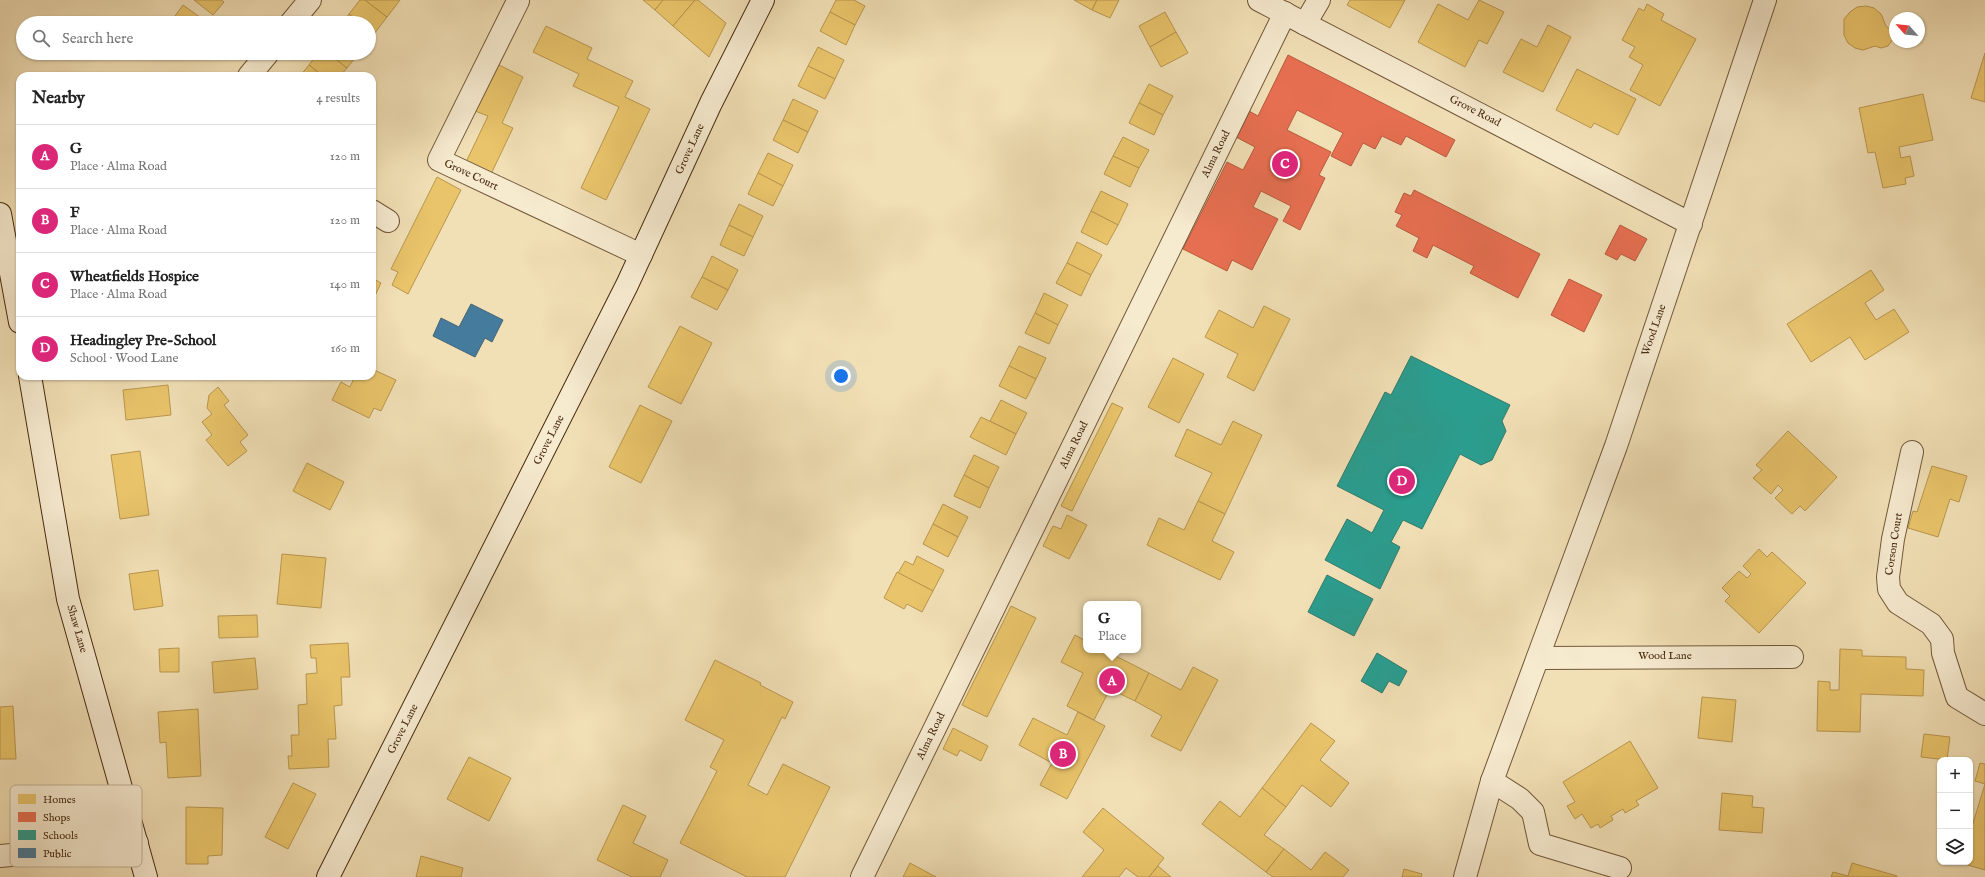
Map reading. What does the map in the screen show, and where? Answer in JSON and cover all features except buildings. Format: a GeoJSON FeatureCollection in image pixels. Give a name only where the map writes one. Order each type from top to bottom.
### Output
{"type":"FeatureCollection","features":[{"type":"Feature","properties":{"kind":"street"},"geometry":{"type":"LineString","coordinates":[[297,16],[310,0]]}},
{"type":"Feature","properties":{"kind":"street","name":"Grove Lane"},"geometry":{"type":"LineString","coordinates":[[328,877],[641,255],[711,103],[763,0]]}},
{"type":"Feature","properties":{"kind":"street","name":"Grove Road"},"geometry":{"type":"LineString","coordinates":[[1259,0],[1691,224]]}},
{"type":"Feature","properties":{"kind":"street"},"geometry":{"type":"LineString","coordinates":[[1305,24],[1319,0]]}},
{"type":"Feature","properties":{"kind":"street","name":"Wood Lane"},"geometry":{"type":"LineString","coordinates":[[1465,877],[1492,781],[1616,446],[1765,0]]}},
{"type":"Feature","properties":{"kind":"street","name":"Grove Court"},"geometry":{"type":"LineString","coordinates":[[518,1],[439,160],[641,255]]}},
{"type":"Feature","properties":{"kind":"street","name":"Alma Road"},"geometry":{"type":"LineString","coordinates":[[862,877],[1284,13]]}},
{"type":"Feature","properties":{"kind":"street"},"geometry":{"type":"LineString","coordinates":[[252,72],[262,60]]}},
{"type":"Feature","properties":{"kind":"street"},"geometry":{"type":"LineString","coordinates":[[0,214],[16,300]]}},
{"type":"Feature","properties":{"kind":"street","name":"Shaw Lane"},"geometry":{"type":"LineString","coordinates":[[31,380],[68,599],[121,785]]}},
{"type":"Feature","properties":{"kind":"street","name":"Corson Court"},"geometry":{"type":"LineString","coordinates":[[1912,452],[1893,539],[1888,577],[1889,589],[1898,602],[1931,624],[1935,629],[1942,639],[1943,653],[1957,697],[1985,714]]}},
{"type":"Feature","properties":{"kind":"street","name":"Wood Lane"},"geometry":{"type":"LineString","coordinates":[[1538,658],[1792,657]]}},
{"type":"Feature","properties":{"kind":"street"},"geometry":{"type":"LineString","coordinates":[[1492,781],[1520,799],[1532,812],[1540,844],[1620,868]]}},
{"type":"Feature","properties":{"kind":"street"},"geometry":{"type":"LineString","coordinates":[[0,856],[10,855]]}},
{"type":"Feature","properties":{"kind":"street","name":"Shaw Lane"},"geometry":{"type":"LineString","coordinates":[[142,862],[146,877]]}},
{"type":"Feature","properties":{"kind":"place","name":"Wheatfields Hospice"},"geometry":{"type":"Point","coordinates":[1285,164]}},
{"type":"Feature","properties":{"kind":"place","name":"Headingley Pre-School"},"geometry":{"type":"Point","coordinates":[1402,481]}},
{"type":"Feature","properties":{"kind":"place","name":"G"},"geometry":{"type":"Point","coordinates":[1112,681]}},
{"type":"Feature","properties":{"kind":"place","name":"F"},"geometry":{"type":"Point","coordinates":[1063,754]}}]}
